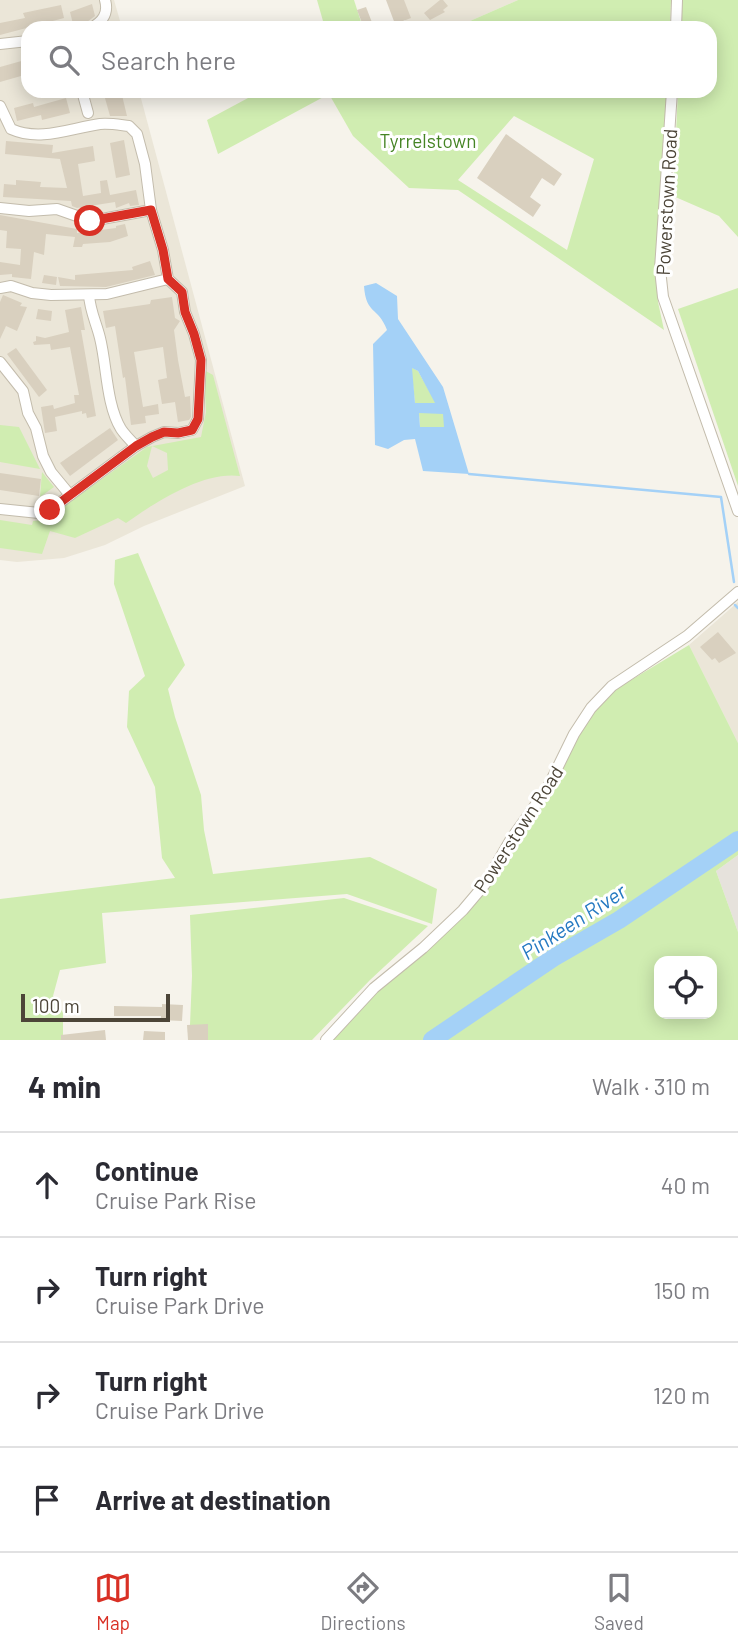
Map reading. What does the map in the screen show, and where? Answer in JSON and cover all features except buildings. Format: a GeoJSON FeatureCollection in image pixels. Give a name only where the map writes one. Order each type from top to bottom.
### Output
{"type":"FeatureCollection","features":[{"type":"Feature","properties":{"kind":"street"},"geometry":{"type":"LineString","coordinates":[[102,21],[106,5],[104,0]]}},
{"type":"Feature","properties":{"kind":"street"},"geometry":{"type":"LineString","coordinates":[[676,21],[677,0]]}},
{"type":"Feature","properties":{"kind":"street"},"geometry":{"type":"LineString","coordinates":[[0,44],[21,42]]}},
{"type":"Feature","properties":{"kind":"street"},"geometry":{"type":"LineString","coordinates":[[84,98],[88,113]]}},
{"type":"Feature","properties":{"kind":"street","name":"Powerstown Road"},"geometry":{"type":"LineString","coordinates":[[672,98],[660,269],[663,297],[738,511]]}},
{"type":"Feature","properties":{"kind":"street"},"geometry":{"type":"LineString","coordinates":[[0,106],[11,130],[22,134],[42,135],[102,124],[129,126],[137,134],[145,164],[151,210],[168,279],[182,292],[185,312],[201,360],[198,419],[192,430],[164,432],[136,446],[50,510],[39,513],[0,509]]}},
{"type":"Feature","properties":{"kind":"street"},"geometry":{"type":"LineString","coordinates":[[0,208],[29,211],[57,209],[90,221],[151,210]]}},
{"type":"Feature","properties":{"kind":"street"},"geometry":{"type":"LineString","coordinates":[[0,288],[12,286],[32,293],[51,295],[89,295],[107,294],[168,279]]}},
{"type":"Feature","properties":{"kind":"street"},"geometry":{"type":"LineString","coordinates":[[89,295],[117,419],[122,431],[136,446]]}},
{"type":"Feature","properties":{"kind":"street"},"geometry":{"type":"LineString","coordinates":[[0,362],[23,391],[27,413],[36,428],[43,456],[51,472],[70,495]]}},
{"type":"Feature","properties":{"kind":"street","name":"Powerstown Road"},"geometry":{"type":"LineString","coordinates":[[326,1040],[374,988],[423,948],[471,901],[547,789],[574,734],[591,708],[612,686],[687,636],[738,592]]}},
{"type":"Feature","properties":{"kind":"shaded area"},"geometry":{"type":"Polygon","coordinates":[[[0,0],[114,0],[120,21],[21,21],[21,98],[141,98],[245,486],[144,526],[105,545],[64,558],[17,562],[0,560],[0,0]]]}},
{"type":"Feature","properties":{"kind":"shaded area"},"geometry":{"type":"Polygon","coordinates":[[[397,0],[518,0],[470,21],[405,21],[397,0]]]}},
{"type":"Feature","properties":{"kind":"shaded area"},"geometry":{"type":"Polygon","coordinates":[[[738,602],[738,743],[689,645],[738,602]]]}},
{"type":"Feature","properties":{"kind":"shaded area"},"geometry":{"type":"Polygon","coordinates":[[[738,855],[738,932],[716,871],[738,855]]]}},
{"type":"Feature","properties":{"kind":"green space"},"geometry":{"type":"Polygon","coordinates":[[[317,0],[354,0],[361,21],[323,21],[317,0]]]}},
{"type":"Feature","properties":{"kind":"green space"},"geometry":{"type":"Polygon","coordinates":[[[518,0],[671,0],[670,21],[470,21],[518,0]]]}},
{"type":"Feature","properties":{"kind":"green space"},"geometry":{"type":"Polygon","coordinates":[[[682,0],[738,0],[738,237],[719,216],[673,196],[678,98],[717,98],[717,21],[681,21],[682,0]]]}},
{"type":"Feature","properties":{"kind":"green space","name":"Tyrrelstown"},"geometry":{"type":"Polygon","coordinates":[[[248,98],[322,98],[218,154],[207,120],[248,98]]]}},
{"type":"Feature","properties":{"kind":"green space","name":"Tyrrelstown"},"geometry":{"type":"Polygon","coordinates":[[[331,98],[667,98],[663,198],[656,257],[658,302],[664,330],[458,190],[409,188],[353,136],[331,98]],[[514,116],[458,180],[567,250],[594,159],[514,116]]]}},
{"type":"Feature","properties":{"kind":"green space"},"geometry":{"type":"Polygon","coordinates":[[[738,288],[738,486],[678,309],[738,288]]]}},
{"type":"Feature","properties":{"kind":"green space"},"geometry":{"type":"Polygon","coordinates":[[[411,367],[418,371],[436,403],[415,403],[411,367]]]}},
{"type":"Feature","properties":{"kind":"green space"},"geometry":{"type":"Polygon","coordinates":[[[204,370],[213,375],[240,476],[211,478],[196,483],[151,506],[126,523],[118,518],[75,538],[50,531],[42,554],[0,548],[0,520],[32,525],[33,521],[43,520],[57,511],[147,447],[152,446],[201,437],[206,412],[204,370]],[[152,446],[147,466],[153,478],[168,470],[167,453],[152,446]]]}},
{"type":"Feature","properties":{"kind":"green space"},"geometry":{"type":"Polygon","coordinates":[[[419,413],[444,413],[445,428],[420,427],[419,413]]]}},
{"type":"Feature","properties":{"kind":"green space"},"geometry":{"type":"Polygon","coordinates":[[[0,425],[19,427],[40,469],[0,462],[0,425]]]}},
{"type":"Feature","properties":{"kind":"green space"},"geometry":{"type":"Polygon","coordinates":[[[42,472],[54,487],[40,497],[42,472]]]}},
{"type":"Feature","properties":{"kind":"green space"},"geometry":{"type":"Polygon","coordinates":[[[138,553],[185,665],[168,689],[201,795],[204,830],[213,874],[370,857],[437,889],[432,924],[347,894],[102,913],[106,963],[60,970],[53,996],[63,1013],[63,1040],[0,1040],[0,899],[175,878],[162,858],[155,787],[127,727],[129,691],[145,676],[114,584],[115,560],[138,553]]]}},
{"type":"Feature","properties":{"kind":"green space"},"geometry":{"type":"Polygon","coordinates":[[[689,645],[738,743],[738,855],[716,871],[738,932],[738,1040],[332,1040],[379,990],[466,912],[555,789],[576,734],[597,707],[618,688],[689,645]]]}},
{"type":"Feature","properties":{"kind":"green space"},"geometry":{"type":"Polygon","coordinates":[[[344,898],[428,926],[370,980],[312,1040],[208,1040],[208,1025],[190,1025],[190,915],[344,898]]]}},
{"type":"Feature","properties":{"kind":"water"},"geometry":{"type":"Polygon","coordinates":[[[376,283],[397,296],[398,319],[443,387],[469,474],[423,471],[415,439],[404,440],[388,449],[375,445],[373,344],[387,330],[384,322],[367,302],[364,286],[376,283]],[[412,368],[415,403],[435,403],[418,371],[412,368]],[[419,413],[420,427],[444,427],[443,414],[419,413]]]}},
{"type":"Feature","properties":{"kind":"waterway"},"geometry":{"type":"LineString","coordinates":[[469,474],[721,497],[734,582]]}},
{"type":"Feature","properties":{"kind":"waterway"},"geometry":{"type":"LineString","coordinates":[[735,605],[738,608]]}},
{"type":"Feature","properties":{"kind":"waterway","name":"Pinkeen River"},"geometry":{"type":"LineString","coordinates":[[432,1040],[553,958],[619,920],[738,840]]}},
{"type":"Feature","properties":{"kind":"route"},"geometry":{"type":"LineString","coordinates":[[50,510],[136,446],[164,432],[192,430],[198,419],[201,360],[185,312],[182,292],[168,279],[151,210],[90,221]]}}]}
